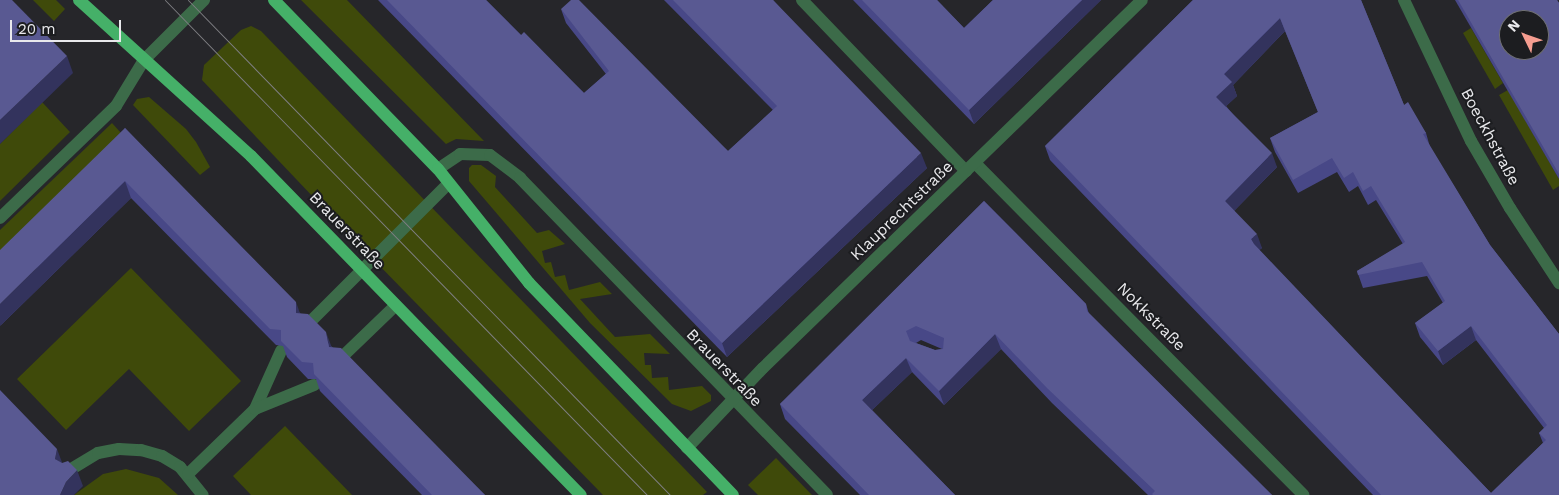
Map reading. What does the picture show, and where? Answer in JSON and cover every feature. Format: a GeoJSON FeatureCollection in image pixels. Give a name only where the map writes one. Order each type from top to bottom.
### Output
{"type":"FeatureCollection","features":[{"type":"Feature","properties":{"kind":"main road","name":"Brauerstraße"},"geometry":{"type":"LineString","coordinates":[[79,0],[251,156],[581,495]]}},
{"type":"Feature","properties":{"kind":"main road"},"geometry":{"type":"LineString","coordinates":[[274,0],[353,78],[449,182],[529,283],[733,495]]}},
{"type":"Feature","properties":{"kind":"street"},"geometry":{"type":"LineString","coordinates":[[0,218],[116,106],[144,60],[204,0]]}},
{"type":"Feature","properties":{"kind":"street","name":"Nokkstraße"},"geometry":{"type":"LineString","coordinates":[[802,0],[1303,495]]}},
{"type":"Feature","properties":{"kind":"street","name":"Klauprechtstraße"},"geometry":{"type":"LineString","coordinates":[[687,448],[732,400],[1142,0]]}},
{"type":"Feature","properties":{"kind":"street","name":"Boeckhstraße"},"geometry":{"type":"LineString","coordinates":[[1404,0],[1471,141],[1510,208],[1559,283]]}},
{"type":"Feature","properties":{"kind":"street","name":"Brauerstraße"},"geometry":{"type":"LineString","coordinates":[[438,170],[460,154],[490,155],[520,178],[732,400],[827,495]]}},
{"type":"Feature","properties":{"kind":"street"},"geometry":{"type":"LineString","coordinates":[[308,324],[449,182]]}},
{"type":"Feature","properties":{"kind":"street"},"geometry":{"type":"LineString","coordinates":[[341,358],[396,305]]}},
{"type":"Feature","properties":{"kind":"street"},"geometry":{"type":"LineString","coordinates":[[188,474],[255,409],[281,351]]}},
{"type":"Feature","properties":{"kind":"street"},"geometry":{"type":"LineString","coordinates":[[255,409],[314,385]]}},
{"type":"Feature","properties":{"kind":"street"},"geometry":{"type":"LineString","coordinates":[[68,471],[98,453],[130,449],[162,456],[188,474],[203,495]]}},
{"type":"Feature","properties":{"kind":"green space"},"geometry":{"type":"Polygon","coordinates":[[[33,0],[56,0],[65,9],[54,21],[33,0]]]}},
{"type":"Feature","properties":{"kind":"green space"},"geometry":{"type":"Polygon","coordinates":[[[301,0],[347,0],[484,141],[456,139],[446,144],[301,0]]]}},
{"type":"Feature","properties":{"kind":"green space"},"geometry":{"type":"Polygon","coordinates":[[[251,26],[261,31],[707,492],[703,495],[603,495],[334,219],[202,80],[204,65],[241,30],[251,26]]]}},
{"type":"Feature","properties":{"kind":"green space"},"geometry":{"type":"Polygon","coordinates":[[[1471,28],[1503,83],[1495,89],[1463,33],[1471,28]]]}},
{"type":"Feature","properties":{"kind":"green space"},"geometry":{"type":"Polygon","coordinates":[[[1508,90],[1559,179],[1559,186],[1553,190],[1499,95],[1508,90]]]}},
{"type":"Feature","properties":{"kind":"green space"},"geometry":{"type":"Polygon","coordinates":[[[149,97],[186,129],[196,142],[210,167],[200,175],[133,105],[137,99],[149,97]]]}},
{"type":"Feature","properties":{"kind":"green space"},"geometry":{"type":"Polygon","coordinates":[[[42,102],[70,132],[0,201],[0,144],[42,102]]]}},
{"type":"Feature","properties":{"kind":"green space"},"geometry":{"type":"Polygon","coordinates":[[[112,123],[131,144],[0,272],[0,230],[112,123]]]}},
{"type":"Feature","properties":{"kind":"green space"},"geometry":{"type":"Polygon","coordinates":[[[472,165],[481,165],[496,176],[495,187],[537,233],[549,230],[565,244],[542,251],[545,263],[551,262],[555,277],[565,275],[569,290],[600,282],[612,294],[580,299],[615,337],[650,334],[670,354],[644,353],[645,365],[651,365],[652,378],[668,377],[669,390],[702,386],[711,395],[711,401],[691,411],[672,404],[590,323],[469,181],[469,168],[472,165]]]}},
{"type":"Feature","properties":{"kind":"green space"},"geometry":{"type":"Polygon","coordinates":[[[131,268],[241,381],[189,431],[129,369],[66,430],[17,379],[131,268]]]}},
{"type":"Feature","properties":{"kind":"green space"},"geometry":{"type":"Polygon","coordinates":[[[285,426],[352,495],[251,495],[233,476],[285,426]]]}},
{"type":"Feature","properties":{"kind":"green space"},"geometry":{"type":"Polygon","coordinates":[[[776,458],[812,495],[758,495],[748,485],[776,458]]]}},
{"type":"Feature","properties":{"kind":"green space"},"geometry":{"type":"Polygon","coordinates":[[[126,469],[159,478],[178,495],[74,495],[103,474],[126,469]]]}},
{"type":"Feature","properties":{"kind":"building"},"geometry":{"type":"Polygon","coordinates":[[[0,0],[12,0],[67,56],[0,120],[0,0]]]}},
{"type":"Feature","properties":{"kind":"building"},"geometry":{"type":"Polygon","coordinates":[[[387,0],[486,0],[521,35],[524,32],[584,93],[609,71],[561,9],[571,0],[579,0],[728,151],[777,106],[673,0],[773,0],[921,153],[722,343],[387,0]]]}},
{"type":"Feature","properties":{"kind":"building"},"geometry":{"type":"Polygon","coordinates":[[[862,0],[937,0],[964,28],[993,0],[1082,0],[969,110],[862,0]]]}},
{"type":"Feature","properties":{"kind":"building"},"geometry":{"type":"Polygon","coordinates":[[[1193,0],[1361,0],[1404,105],[1408,102],[1426,133],[1423,134],[1490,245],[1559,334],[1559,495],[1381,495],[1045,146],[1193,0]],[[1280,18],[1224,74],[1232,82],[1216,97],[1272,153],[1225,201],[1257,234],[1251,239],[1254,244],[1491,493],[1546,440],[1539,433],[1547,425],[1471,326],[1438,351],[1415,323],[1445,301],[1422,262],[1358,275],[1357,271],[1405,242],[1371,186],[1363,191],[1353,172],[1344,178],[1332,158],[1293,180],[1270,138],[1318,112],[1280,18]]]}},
{"type":"Feature","properties":{"kind":"building"},"geometry":{"type":"Polygon","coordinates":[[[1458,0],[1557,0],[1559,3],[1559,174],[1458,0]]]}},
{"type":"Feature","properties":{"kind":"building"},"geometry":{"type":"Polygon","coordinates":[[[125,128],[296,302],[296,313],[308,314],[326,332],[329,347],[341,348],[485,495],[432,495],[314,374],[313,363],[302,362],[281,341],[281,330],[270,329],[125,181],[0,304],[0,250],[125,128]]]}},
{"type":"Feature","properties":{"kind":"building"},"geometry":{"type":"Polygon","coordinates":[[[984,201],[1086,304],[1087,311],[1272,495],[1153,495],[1155,491],[1047,388],[995,334],[939,391],[906,358],[862,400],[955,495],[869,495],[780,404],[984,201]],[[916,326],[906,331],[910,341],[935,350],[943,349],[944,338],[916,326]]]}},
{"type":"Feature","properties":{"kind":"building"},"geometry":{"type":"Polygon","coordinates":[[[0,390],[57,449],[55,459],[62,463],[68,461],[77,470],[66,482],[60,495],[0,495],[0,390]]]}},
{"type":"Feature","properties":{"kind":"tram line"},"geometry":{"type":"LineString","coordinates":[[165,0],[647,495]]}},
{"type":"Feature","properties":{"kind":"tram line"},"geometry":{"type":"LineString","coordinates":[[188,0],[670,495]]}}]}
